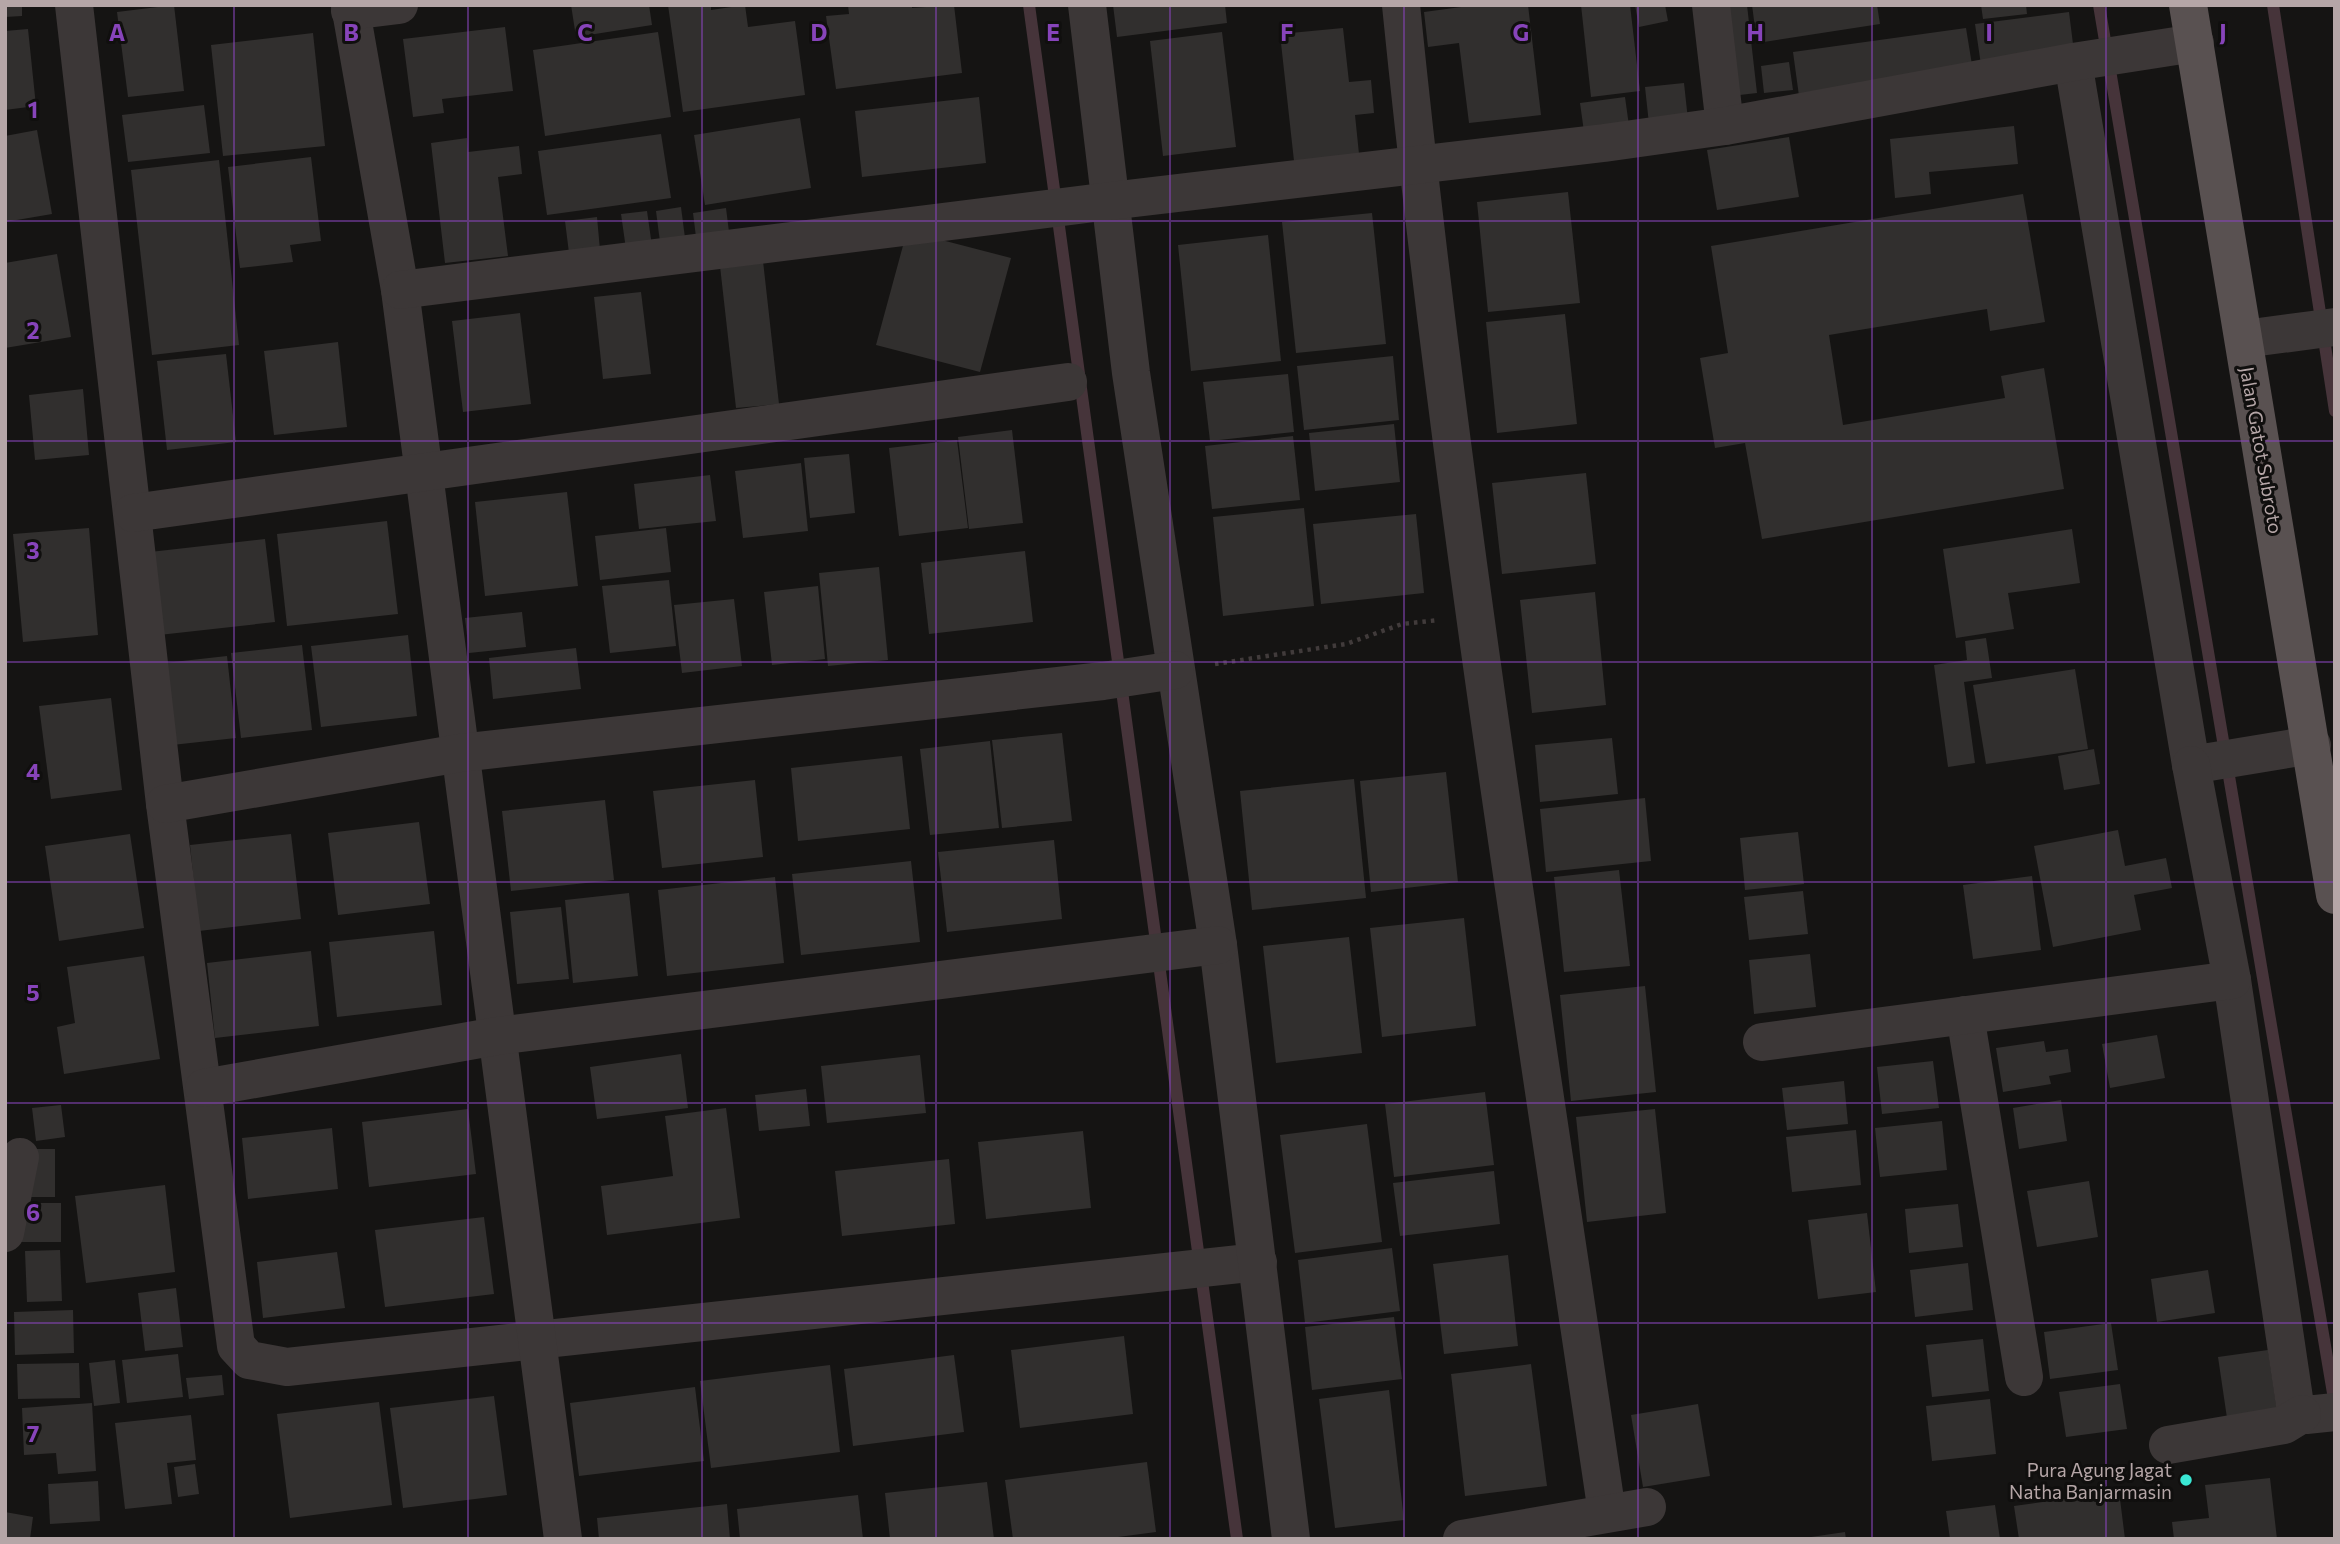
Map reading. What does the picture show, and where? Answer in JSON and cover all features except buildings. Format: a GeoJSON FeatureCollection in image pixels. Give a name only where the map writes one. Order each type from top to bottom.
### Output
{"type":"FeatureCollection","features":[{"type":"Feature","properties":{"kind":"main road","name":"Jalan Gatot Subroto"},"geometry":{"type":"LineString","coordinates":[[2188,5],[2335,895]]}},
{"type":"Feature","properties":{"kind":"street"},"geometry":{"type":"LineString","coordinates":[[74,5],[165,804],[236,1346],[249,1360],[288,1367],[1258,1262]]}},
{"type":"Feature","properties":{"kind":"street"},"geometry":{"type":"LineString","coordinates":[[398,5],[350,8],[400,290],[535,1342],[563,1539]]}},
{"type":"Feature","properties":{"kind":"street"},"geometry":{"type":"LineString","coordinates":[[1087,5],[1131,373],[1161,672],[1217,945],[1291,1539]]}},
{"type":"Feature","properties":{"kind":"street"},"geometry":{"type":"LineString","coordinates":[[1401,5],[1417,166],[1474,615],[1607,1513]]}},
{"type":"Feature","properties":{"kind":"street"},"geometry":{"type":"LineString","coordinates":[[1711,5],[1725,126]]}},
{"type":"Feature","properties":{"kind":"street"},"geometry":{"type":"LineString","coordinates":[[400,290],[1725,126],[2195,43]]}},
{"type":"Feature","properties":{"kind":"street"},"geometry":{"type":"LineString","coordinates":[[2082,61],[2201,763],[2295,1405],[2318,1413]]}},
{"type":"Feature","properties":{"kind":"street"},"geometry":{"type":"LineString","coordinates":[[2244,339],[2335,327]]}},
{"type":"Feature","properties":{"kind":"street"},"geometry":{"type":"LineString","coordinates":[[133,513],[1068,382]]}},
{"type":"Feature","properties":{"kind":"street"},"geometry":{"type":"LineString","coordinates":[[165,804],[460,753],[1104,681],[1161,672]]}},
{"type":"Feature","properties":{"kind":"street"},"geometry":{"type":"LineString","coordinates":[[2201,763],[2312,745]]}},
{"type":"Feature","properties":{"kind":"street"},"geometry":{"type":"LineString","coordinates":[[204,1088],[497,1036],[1217,945]]}},
{"type":"Feature","properties":{"kind":"street"},"geometry":{"type":"LineString","coordinates":[[1762,1042],[2232,980]]}},
{"type":"Feature","properties":{"kind":"street"},"geometry":{"type":"LineString","coordinates":[[1965,1015],[2024,1377]]}},
{"type":"Feature","properties":{"kind":"street"},"geometry":{"type":"LineString","coordinates":[[5,1233],[20,1157]]}},
{"type":"Feature","properties":{"kind":"street"},"geometry":{"type":"LineString","coordinates":[[2168,1445],[2284,1425],[2318,1413]]}},
{"type":"Feature","properties":{"kind":"street"},"geometry":{"type":"LineString","coordinates":[[1462,1539],[1647,1507]]}},
{"type":"Feature","properties":{"kind":"path"},"geometry":{"type":"LineString","coordinates":[[1161,672],[1346,644],[1402,624],[1474,615]]}},
{"type":"Feature","properties":{"kind":"waterway"},"geometry":{"type":"LineString","coordinates":[[1029,5],[1237,1539]]}},
{"type":"Feature","properties":{"kind":"waterway"},"geometry":{"type":"LineString","coordinates":[[2099,5],[2335,1405]]}},
{"type":"Feature","properties":{"kind":"waterway"},"geometry":{"type":"LineString","coordinates":[[2273,5],[2335,411]]}},
{"type":"Feature","properties":{"kind":"place","name":"Pura Agung Jagat Natha Banjarmasin"},"geometry":{"type":"Point","coordinates":[2186,1480]}}]}
